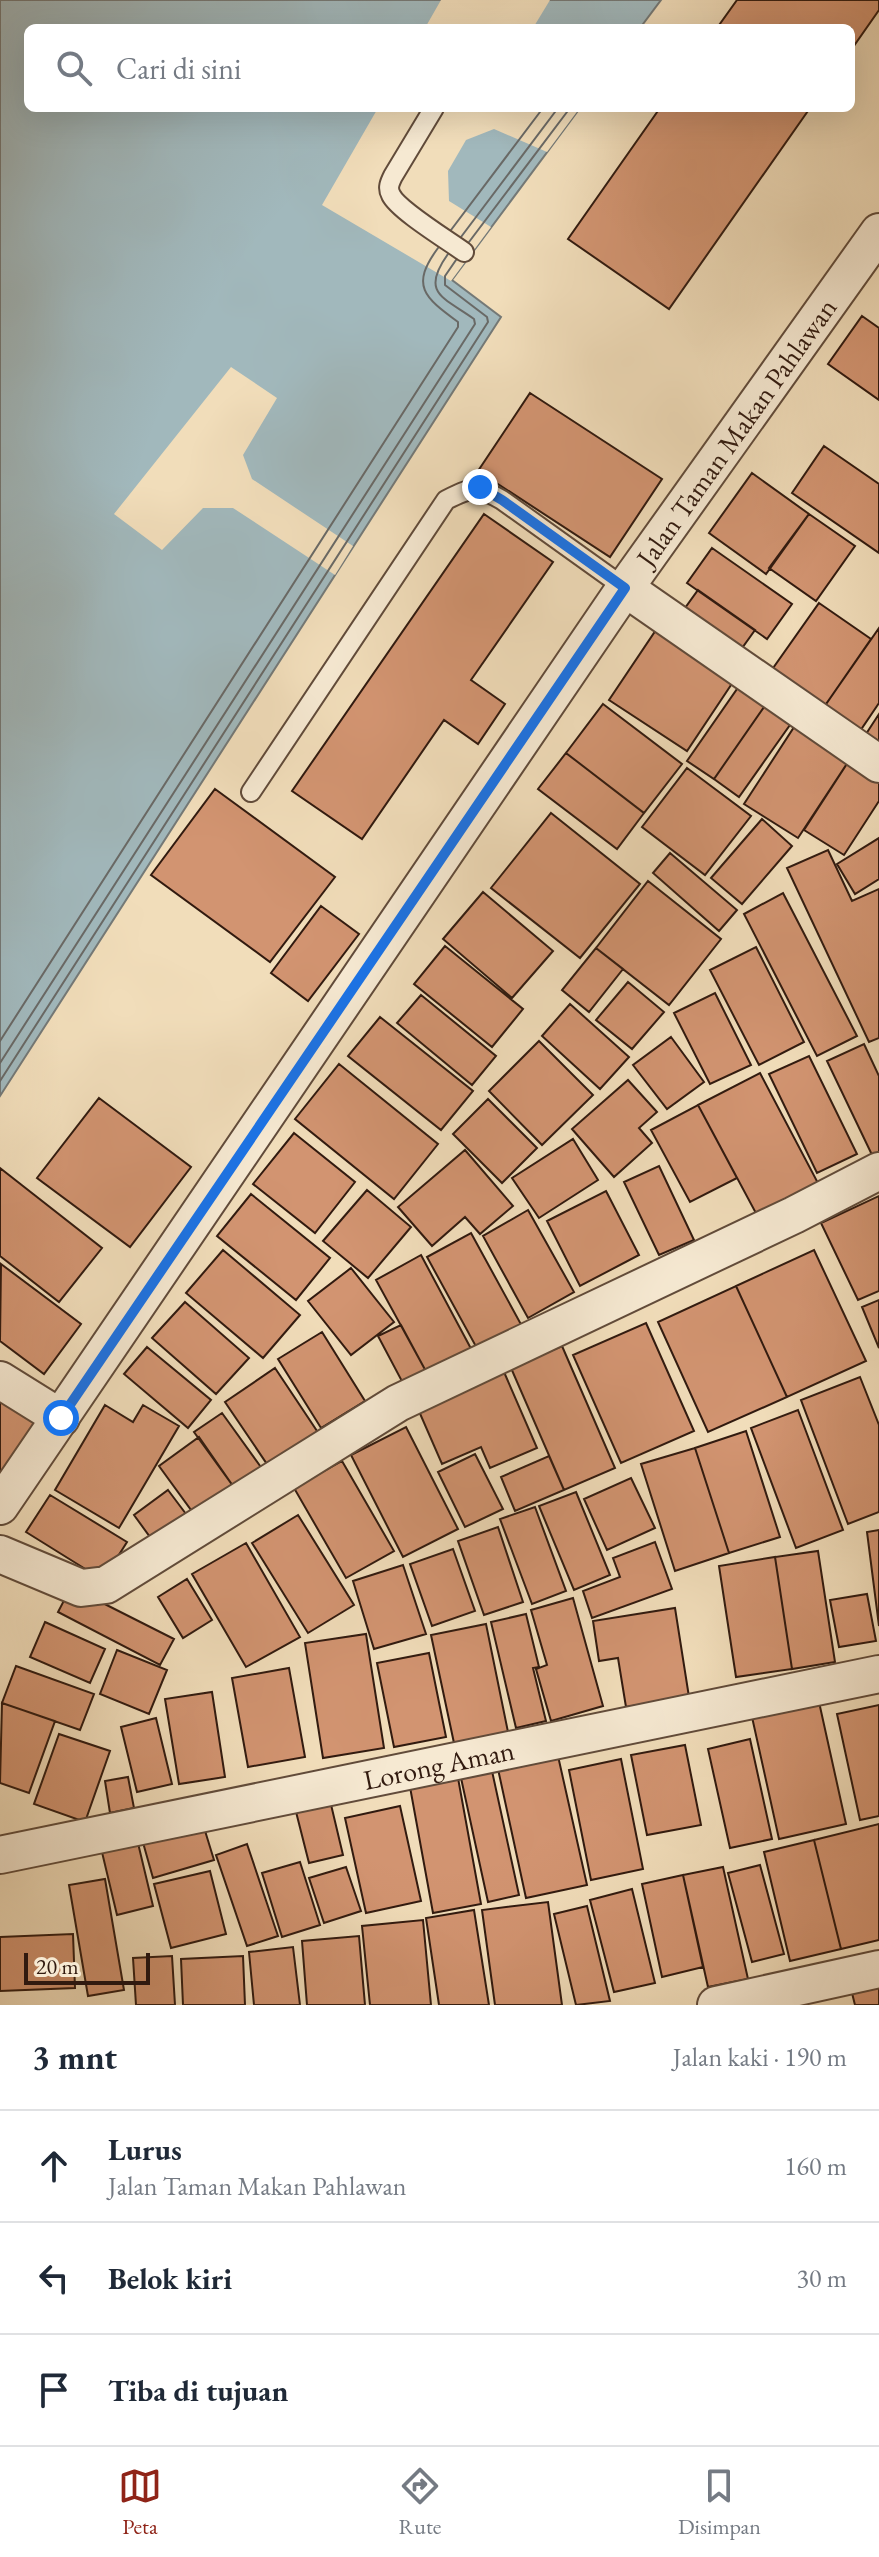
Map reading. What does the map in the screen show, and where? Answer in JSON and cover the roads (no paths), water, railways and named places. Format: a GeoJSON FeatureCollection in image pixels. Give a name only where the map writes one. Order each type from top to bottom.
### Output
{"type":"FeatureCollection","features":[{"type":"Feature","properties":{"kind":"street","name":"Jalan Taman Makan Pahlawan"},"geometry":{"type":"LineString","coordinates":[[0,1506],[625,588],[879,232]]}},
{"type":"Feature","properties":{"kind":"street"},"geometry":{"type":"LineString","coordinates":[[625,588],[879,764]]}},
{"type":"Feature","properties":{"kind":"street"},"geometry":{"type":"LineString","coordinates":[[0,1554],[81,1588],[106,1585],[398,1403],[794,1215],[879,1171]]}},
{"type":"Feature","properties":{"kind":"street"},"geometry":{"type":"LineString","coordinates":[[0,1380],[61,1418]]}},
{"type":"Feature","properties":{"kind":"street","name":"Lorong Aman"},"geometry":{"type":"LineString","coordinates":[[0,1855],[879,1674]]}},
{"type":"Feature","properties":{"kind":"street"},"geometry":{"type":"LineString","coordinates":[[716,2005],[879,1969]]}},
{"type":"Feature","properties":{"kind":"lane"},"geometry":{"type":"LineString","coordinates":[[432,112],[393,176],[389,185],[391,196],[401,207],[464,252]]}},
{"type":"Feature","properties":{"kind":"lane"},"geometry":{"type":"LineString","coordinates":[[251,792],[446,500],[467,489],[480,487],[625,588]]}},
{"type":"Feature","properties":{"kind":"water"},"geometry":{"type":"Polygon","coordinates":[[[0,0],[661,0],[643,24],[24,24],[24,112],[577,112],[452,280],[501,317],[0,1096],[0,0]]]}}]}
